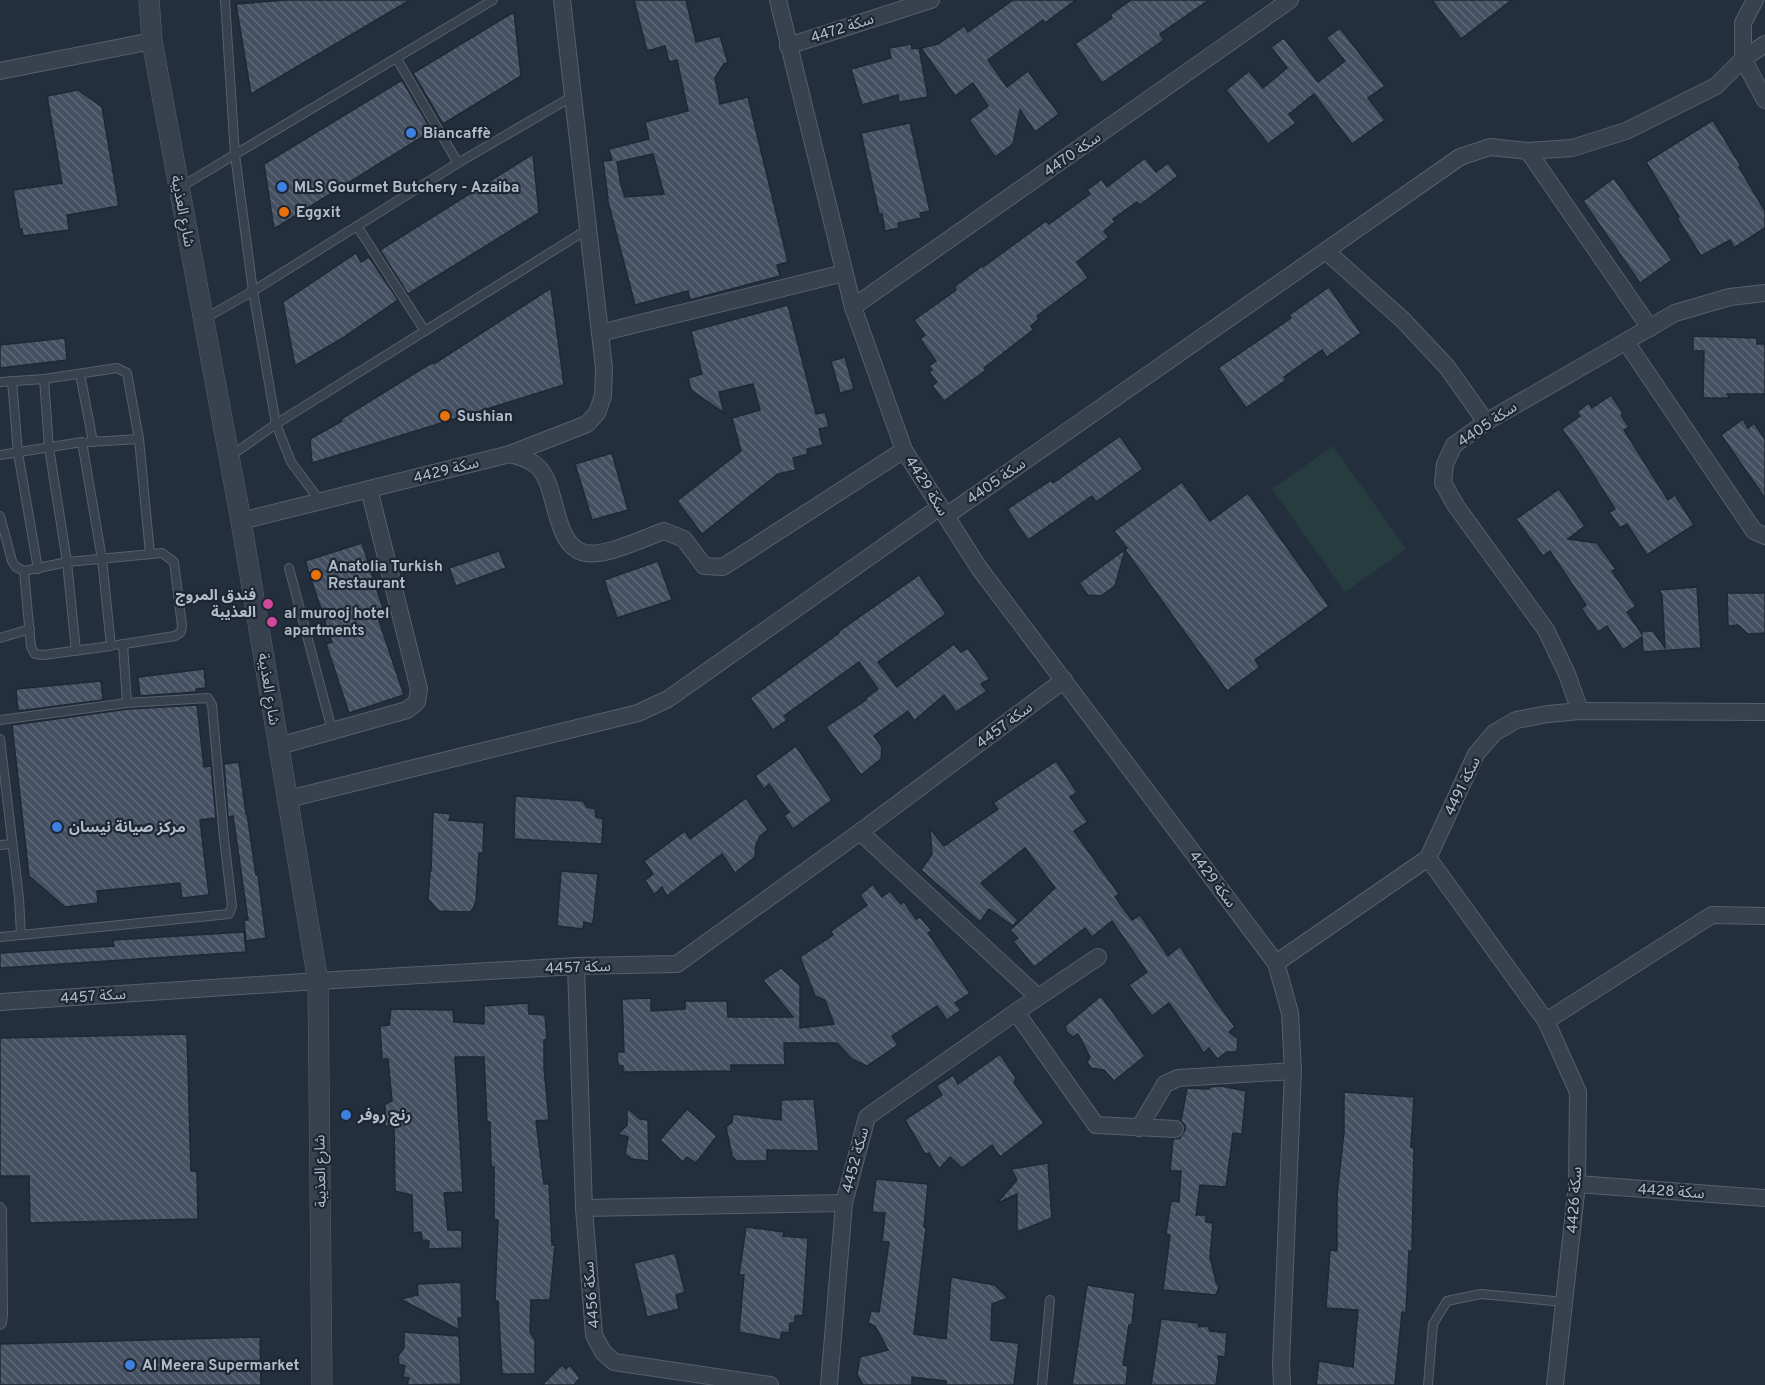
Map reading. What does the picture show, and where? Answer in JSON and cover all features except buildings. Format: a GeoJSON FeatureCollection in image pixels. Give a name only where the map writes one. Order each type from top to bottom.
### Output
{"type":"FeatureCollection","features":[{"type":"Feature","properties":{"kind":"street","name":"شارع العذيبة"},"geometry":{"type":"LineString","coordinates":[[149,0],[152,41],[241,521],[318,981],[322,1385]]}},
{"type":"Feature","properties":{"kind":"street"},"geometry":{"type":"LineString","coordinates":[[510,454],[587,424],[597,413],[603,396],[604,368],[562,0]]}},
{"type":"Feature","properties":{"kind":"street","name":"سكة 4429"},"geometry":{"type":"LineString","coordinates":[[778,0],[853,307],[904,450],[979,568],[1276,963],[1290,1013],[1293,1071],[1282,1385]]}},
{"type":"Feature","properties":{"kind":"street","name":"سكة 4472"},"geometry":{"type":"LineString","coordinates":[[788,46],[931,0]]}},
{"type":"Feature","properties":{"kind":"street","name":"سكة 4470"},"geometry":{"type":"LineString","coordinates":[[853,307],[1290,0]]}},
{"type":"Feature","properties":{"kind":"street"},"geometry":{"type":"LineString","coordinates":[[1755,0],[1743,23],[1743,59],[1765,100]]}},
{"type":"Feature","properties":{"kind":"street"},"geometry":{"type":"LineString","coordinates":[[0,71],[152,41]]}},
{"type":"Feature","properties":{"kind":"street","name":"سكة 4405"},"geometry":{"type":"LineString","coordinates":[[288,799],[638,713],[668,699],[1460,157],[1490,147],[1528,151],[1572,148],[1626,131],[1716,86],[1743,59],[1765,44]]}},
{"type":"Feature","properties":{"kind":"street"},"geometry":{"type":"LineString","coordinates":[[1528,151],[1650,328]]}},
{"type":"Feature","properties":{"kind":"street"},"geometry":{"type":"LineString","coordinates":[[1326,250],[1403,320],[1447,367],[1486,422]]}},
{"type":"Feature","properties":{"kind":"street"},"geometry":{"type":"LineString","coordinates":[[600,333],[844,273]]}},
{"type":"Feature","properties":{"kind":"street","name":"سكة 4405"},"geometry":{"type":"LineString","coordinates":[[1580,711],[1568,674],[1546,630],[1456,506],[1443,483],[1445,464],[1454,446],[1486,422],[1675,313],[1730,297],[1765,293]]}},
{"type":"Feature","properties":{"kind":"street"},"geometry":{"type":"LineString","coordinates":[[1626,342],[1754,531],[1765,536]]}},
{"type":"Feature","properties":{"kind":"street","name":"سكة 4429"},"geometry":{"type":"LineString","coordinates":[[241,521],[510,454],[526,458],[545,477],[562,530],[571,546],[585,553],[610,551],[664,531],[684,539],[704,566],[723,567],[904,450]]}},
{"type":"Feature","properties":{"kind":"street"},"geometry":{"type":"LineString","coordinates":[[279,746],[406,710],[417,702],[419,689],[369,489]]}},
{"type":"Feature","properties":{"kind":"street","name":"سكة 4457"},"geometry":{"type":"LineString","coordinates":[[0,1002],[576,966],[678,964],[1064,680]]}},
{"type":"Feature","properties":{"kind":"street","name":"سكة 4491"},"geometry":{"type":"LineString","coordinates":[[1428,858],[1476,754],[1494,733],[1516,720],[1580,711],[1765,712]]}},
{"type":"Feature","properties":{"kind":"street"},"geometry":{"type":"LineString","coordinates":[[860,832],[1038,997]]}},
{"type":"Feature","properties":{"kind":"street"},"geometry":{"type":"LineString","coordinates":[[1276,963],[1428,858]]}},
{"type":"Feature","properties":{"kind":"street","name":"سكة 4426"},"geometry":{"type":"LineString","coordinates":[[1428,858],[1546,1022],[1578,1092],[1577,1184],[1555,1385]]}},
{"type":"Feature","properties":{"kind":"street"},"geometry":{"type":"LineString","coordinates":[[1546,1022],[1712,915],[1765,916]]}},
{"type":"Feature","properties":{"kind":"street","name":"سكة 4452"},"geometry":{"type":"LineString","coordinates":[[829,1385],[844,1203],[867,1117],[1098,957]]}},
{"type":"Feature","properties":{"kind":"street","name":"سكة 4456"},"geometry":{"type":"LineString","coordinates":[[576,966],[584,1208],[594,1335],[603,1352],[614,1362],[770,1385]]}},
{"type":"Feature","properties":{"kind":"street"},"geometry":{"type":"LineString","coordinates":[[1016,1012],[1096,1125],[1175,1129]]}},
{"type":"Feature","properties":{"kind":"street"},"geometry":{"type":"LineString","coordinates":[[1139,1128],[1166,1084],[1178,1078],[1293,1071]]}},
{"type":"Feature","properties":{"kind":"street","name":"سكة 4428"},"geometry":{"type":"LineString","coordinates":[[1577,1184],[1765,1198]]}},
{"type":"Feature","properties":{"kind":"street"},"geometry":{"type":"LineString","coordinates":[[584,1208],[844,1203]]}},
{"type":"Feature","properties":{"kind":"lane"},"geometry":{"type":"LineString","coordinates":[[225,0],[235,155],[253,291],[276,424],[291,462],[320,501]]}},
{"type":"Feature","properties":{"kind":"lane"},"geometry":{"type":"LineString","coordinates":[[179,188],[493,0]]}},
{"type":"Feature","properties":{"kind":"lane"},"geometry":{"type":"LineString","coordinates":[[397,59],[458,163]]}},
{"type":"Feature","properties":{"kind":"lane"},"geometry":{"type":"LineString","coordinates":[[203,319],[253,291],[458,163],[573,96]]}},
{"type":"Feature","properties":{"kind":"lane"},"geometry":{"type":"LineString","coordinates":[[357,226],[425,331]]}},
{"type":"Feature","properties":{"kind":"lane"},"geometry":{"type":"LineString","coordinates":[[229,457],[276,424],[588,228]]}},
{"type":"Feature","properties":{"kind":"lane"},"geometry":{"type":"LineString","coordinates":[[0,382],[44,379],[117,368],[127,373],[139,439],[150,554]]}},
{"type":"Feature","properties":{"kind":"lane"},"geometry":{"type":"LineString","coordinates":[[80,374],[93,442]]}},
{"type":"Feature","properties":{"kind":"lane"},"geometry":{"type":"LineString","coordinates":[[44,379],[49,448],[67,562],[76,651]]}},
{"type":"Feature","properties":{"kind":"lane"},"geometry":{"type":"LineString","coordinates":[[12,381],[18,453],[38,569]]}},
{"type":"Feature","properties":{"kind":"lane"},"geometry":{"type":"LineString","coordinates":[[0,455],[82,442],[139,439]]}},
{"type":"Feature","properties":{"kind":"lane"},"geometry":{"type":"LineString","coordinates":[[82,442],[102,560],[111,646]]}},
{"type":"Feature","properties":{"kind":"lane"},"geometry":{"type":"LineString","coordinates":[[0,516],[12,561],[16,567],[24,571],[67,562],[162,553],[169,556],[174,562],[181,632],[175,636],[111,646],[43,655],[35,654],[32,647],[24,571]]}},
{"type":"Feature","properties":{"kind":"lane"},"geometry":{"type":"LineString","coordinates":[[289,568],[332,730]]}},
{"type":"Feature","properties":{"kind":"lane"},"geometry":{"type":"LineString","coordinates":[[0,638],[30,629]]}},
{"type":"Feature","properties":{"kind":"lane"},"geometry":{"type":"LineString","coordinates":[[123,644],[127,704]]}},
{"type":"Feature","properties":{"kind":"lane"},"geometry":{"type":"LineString","coordinates":[[0,720],[127,704],[208,698],[212,705],[232,906],[229,914],[0,937]]}},
{"type":"Feature","properties":{"kind":"lane"},"geometry":{"type":"LineString","coordinates":[[0,739],[19,898],[21,935]]}},
{"type":"Feature","properties":{"kind":"lane"},"geometry":{"type":"LineString","coordinates":[[0,832],[11,832]]}},
{"type":"Feature","properties":{"kind":"lane"},"geometry":{"type":"LineString","coordinates":[[0,845],[12,844]]}},
{"type":"Feature","properties":{"kind":"lane"},"geometry":{"type":"LineString","coordinates":[[0,1207],[2,1210],[3,1304],[0,1325]]}},
{"type":"Feature","properties":{"kind":"lane"},"geometry":{"type":"LineString","coordinates":[[1428,1385],[1433,1324],[1447,1301],[1481,1294],[1564,1302]]}},
{"type":"Feature","properties":{"kind":"lane"},"geometry":{"type":"LineString","coordinates":[[1042,1385],[1050,1300]]}},
{"type":"Feature","properties":{"kind":"green space"},"geometry":{"type":"Polygon","coordinates":[[[1333,446],[1406,549],[1345,592],[1272,489],[1333,446]]]}},
{"type":"Feature","properties":{"kind":"place","name":"Biancaffè"},"geometry":{"type":"Point","coordinates":[411,133]}},
{"type":"Feature","properties":{"kind":"place","name":"MLS Gourmet Butchery - Azaiba"},"geometry":{"type":"Point","coordinates":[282,187]}},
{"type":"Feature","properties":{"kind":"place","name":"Eggxit"},"geometry":{"type":"Point","coordinates":[284,212]}},
{"type":"Feature","properties":{"kind":"place","name":"Sushian"},"geometry":{"type":"Point","coordinates":[445,416]}},
{"type":"Feature","properties":{"kind":"place","name":"Anatolia Turkish Restaurant"},"geometry":{"type":"Point","coordinates":[316,575]}},
{"type":"Feature","properties":{"kind":"place","name":"فندق المروج العذيبة"},"geometry":{"type":"Point","coordinates":[268,604]}},
{"type":"Feature","properties":{"kind":"place","name":"al murooj hotel apartments"},"geometry":{"type":"Point","coordinates":[272,622]}},
{"type":"Feature","properties":{"kind":"place","name":"مركز صيانة نيسان"},"geometry":{"type":"Point","coordinates":[57,827]}},
{"type":"Feature","properties":{"kind":"place","name":"رنج روفر"},"geometry":{"type":"Point","coordinates":[346,1115]}},
{"type":"Feature","properties":{"kind":"place","name":"Al Meera Supermarket"},"geometry":{"type":"Point","coordinates":[130,1365]}}]}
